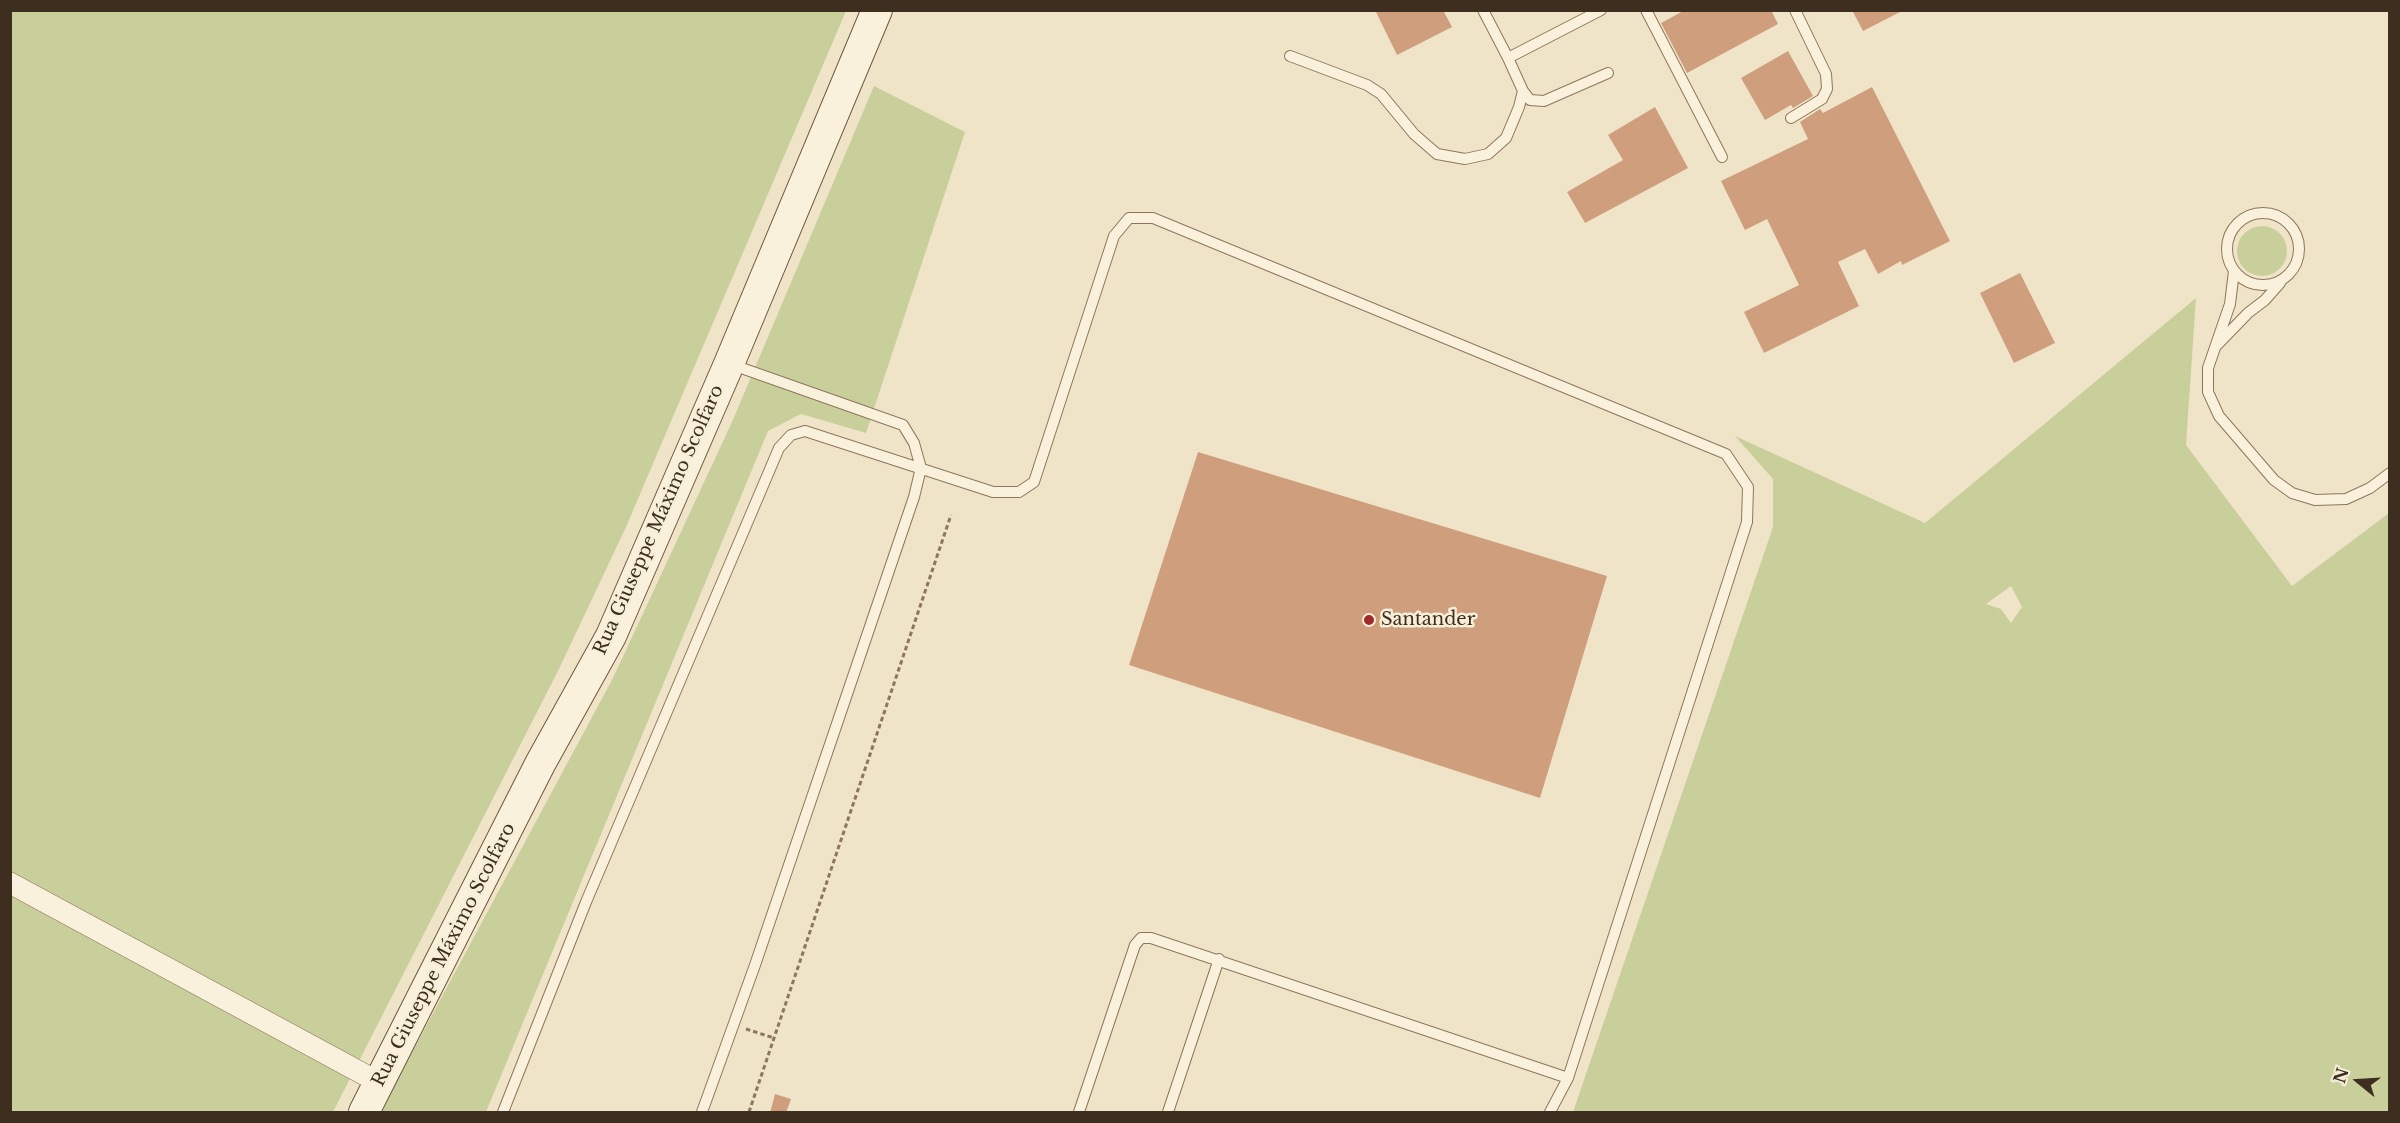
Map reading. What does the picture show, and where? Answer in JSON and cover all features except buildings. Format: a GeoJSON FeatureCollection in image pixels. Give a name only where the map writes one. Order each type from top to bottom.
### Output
{"type":"FeatureCollection","features":[{"type":"Feature","properties":{"kind":"main road","name":"Rua Giuseppe Máximo Scolfaro"},"geometry":{"type":"LineString","coordinates":[[364,1113],[540,764],[611,636],[729,364],[877,10]]}},
{"type":"Feature","properties":{"kind":"street"},"geometry":{"type":"LineString","coordinates":[[10,883],[380,1083]]}},
{"type":"Feature","properties":{"kind":"lane"},"geometry":{"type":"LineString","coordinates":[[1483,10],[1522,91],[1530,99],[1545,101],[1608,73]]}},
{"type":"Feature","properties":{"kind":"lane"},"geometry":{"type":"LineString","coordinates":[[1508,58],[1601,10]]}},
{"type":"Feature","properties":{"kind":"lane"},"geometry":{"type":"LineString","coordinates":[[1646,10],[1722,158]]}},
{"type":"Feature","properties":{"kind":"lane"},"geometry":{"type":"LineString","coordinates":[[1791,118],[1822,99],[1827,89],[1826,74],[1795,10]]}},
{"type":"Feature","properties":{"kind":"lane"},"geometry":{"type":"LineString","coordinates":[[1290,56],[1367,85],[1381,94],[1414,134],[1437,154],[1465,159],[1488,154],[1506,138],[1519,107],[1522,91]]}},
{"type":"Feature","properties":{"kind":"lane"},"geometry":{"type":"LineString","coordinates":[[2212,350],[2248,313],[2265,300],[2291,272],[2297,261],[2300,249],[2297,237],[2291,226],[2282,218],[2270,213],[2258,213],[2246,217],[2229,235],[2227,254],[2234,271],[2250,284],[2260,286],[2271,285],[2282,280]]}},
{"type":"Feature","properties":{"kind":"lane"},"geometry":{"type":"LineString","coordinates":[[504,1113],[586,902],[779,448],[791,435],[805,431],[993,492],[1019,492],[1034,482],[1114,237],[1129,219],[1153,218],[1725,454],[1748,487],[1747,522],[1568,1078],[1550,1113]]}},
{"type":"Feature","properties":{"kind":"lane"},"geometry":{"type":"LineString","coordinates":[[2234,271],[2230,303],[2212,350],[2208,368],[2208,392],[2219,416],[2274,480],[2292,493],[2315,500],[2346,499],[2370,488],[2390,473]]}},
{"type":"Feature","properties":{"kind":"lane"},"geometry":{"type":"LineString","coordinates":[[702,1113],[906,519],[921,468],[914,443],[903,425],[729,364]]}},
{"type":"Feature","properties":{"kind":"lane"},"geometry":{"type":"LineString","coordinates":[[1079,1113],[1135,945],[1141,938],[1151,938],[1218,959],[1568,1078]]}},
{"type":"Feature","properties":{"kind":"lane"},"geometry":{"type":"LineString","coordinates":[[1168,1113],[1218,959]]}},
{"type":"Feature","properties":{"kind":"path"},"geometry":{"type":"LineString","coordinates":[[749,1113],[951,515]]}},
{"type":"Feature","properties":{"kind":"path"},"geometry":{"type":"LineString","coordinates":[[733,1025],[774,1038]]}},
{"type":"Feature","properties":{"kind":"green space"},"geometry":{"type":"Polygon","coordinates":[[[10,11],[846,11],[626,527],[559,669],[333,1112],[11,1112],[10,11]]]}},
{"type":"Feature","properties":{"kind":"green space"},"geometry":{"type":"Polygon","coordinates":[[[874,86],[965,132],[866,433],[801,414],[768,431],[486,1112],[380,1112],[613,678],[732,422],[874,86]]]}},
{"type":"Feature","properties":{"kind":"green space"},"geometry":{"type":"Polygon","coordinates":[[[2262,226],[2271,228],[2282,237],[2287,251],[2285,260],[2276,271],[2262,276],[2253,274],[2242,265],[2237,251],[2239,242],[2248,231],[2262,226]]]}},
{"type":"Feature","properties":{"kind":"green space"},"geometry":{"type":"Polygon","coordinates":[[[2196,298],[2186,445],[2292,586],[2389,513],[2389,1112],[1573,1112],[1773,527],[1773,479],[1735,436],[1925,523],[2196,298]],[[2011,586],[1986,604],[2001,609],[2011,623],[2022,607],[2011,586]]]}},
{"type":"Feature","properties":{"kind":"place","name":"Santander"},"geometry":{"type":"Point","coordinates":[1369,620]}}]}
